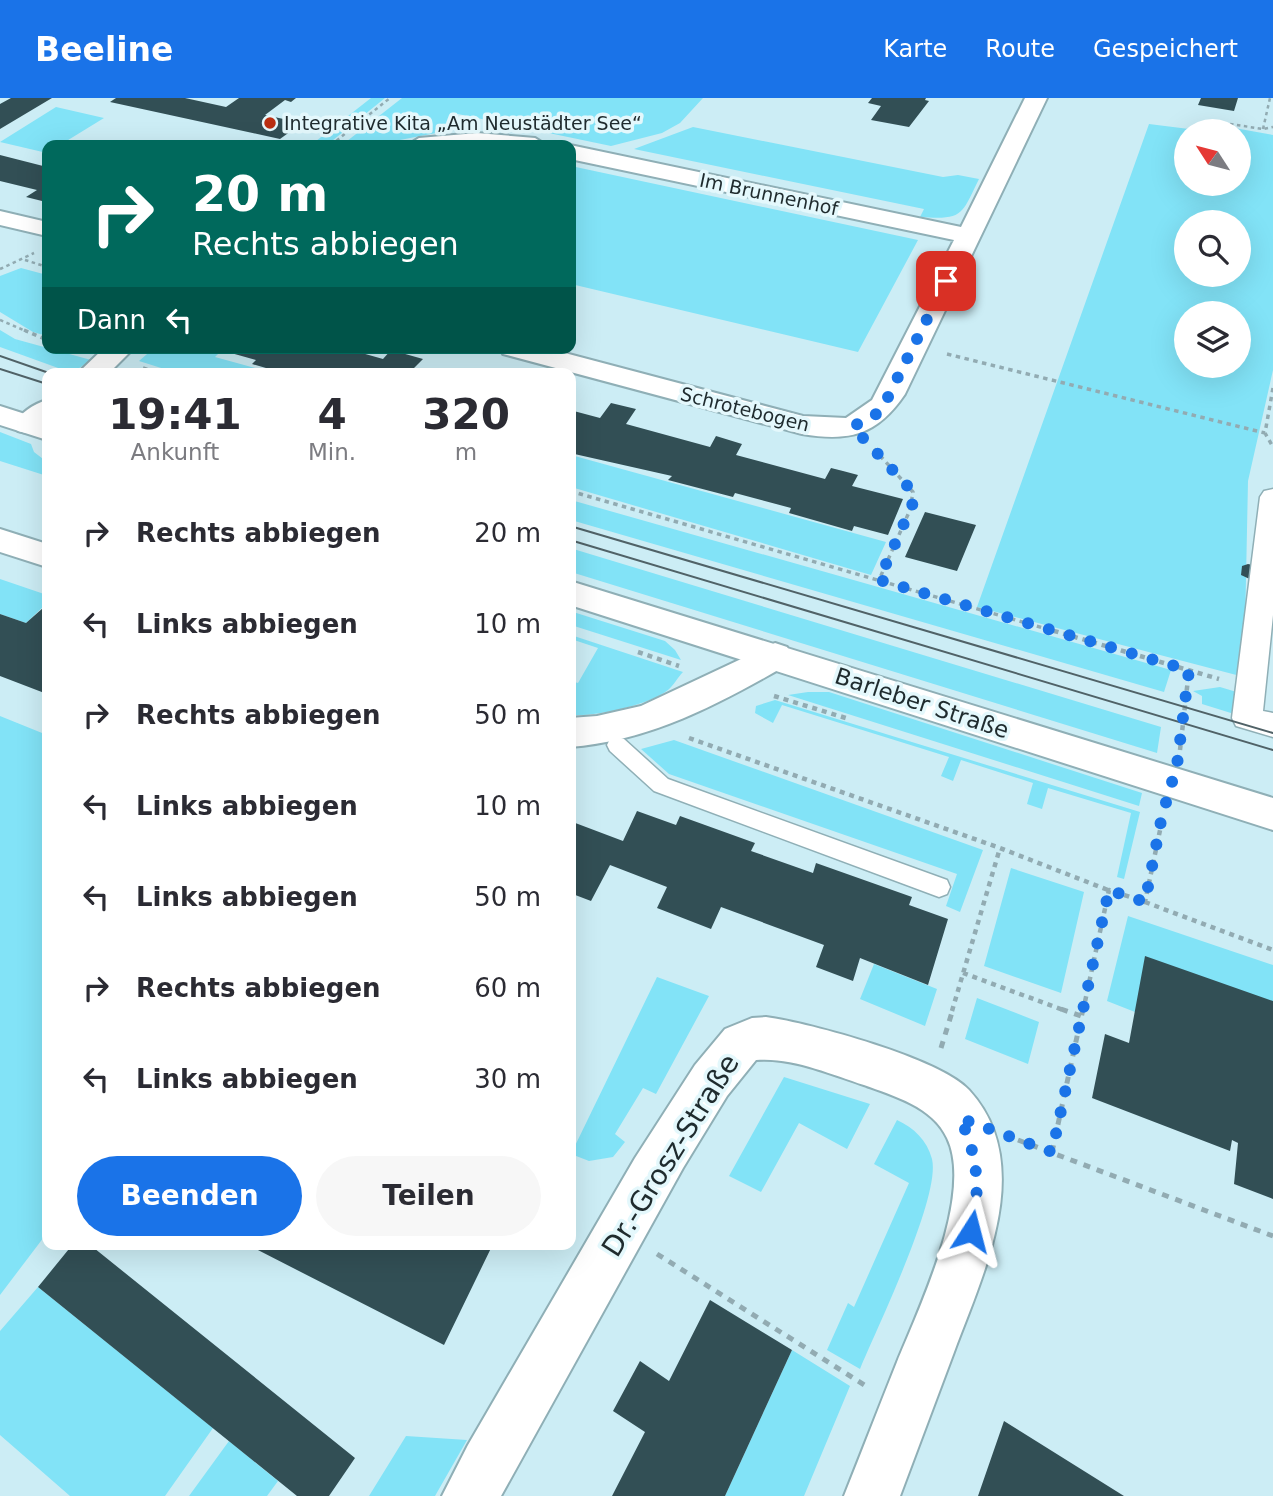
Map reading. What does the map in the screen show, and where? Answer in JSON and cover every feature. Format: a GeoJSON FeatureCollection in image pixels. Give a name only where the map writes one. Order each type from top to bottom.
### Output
{"type":"FeatureCollection","features":[{"type":"Feature","properties":{"kind":"street"},"geometry":{"type":"LineString","coordinates":[[852,426],[874,417],[891,394],[1036,98]]}},
{"type":"Feature","properties":{"kind":"street","name":"Im Brunnenhof"},"geometry":{"type":"LineString","coordinates":[[576,153],[968,236]]}},
{"type":"Feature","properties":{"kind":"street"},"geometry":{"type":"LineString","coordinates":[[0,218],[42,228]]}},
{"type":"Feature","properties":{"kind":"street"},"geometry":{"type":"LineString","coordinates":[[98,368],[114,354]]}},
{"type":"Feature","properties":{"kind":"street","name":"Schrotebogen"},"geometry":{"type":"LineString","coordinates":[[536,354],[802,425],[852,426]]}},
{"type":"Feature","properties":{"kind":"street"},"geometry":{"type":"LineString","coordinates":[[0,415],[41,422]]}},
{"type":"Feature","properties":{"kind":"street"},"geometry":{"type":"LineString","coordinates":[[1273,497],[1247,718],[1273,725]]}},
{"type":"Feature","properties":{"kind":"street"},"geometry":{"type":"LineString","coordinates":[[0,540],[42,554]]}},
{"type":"Feature","properties":{"kind":"street","name":"Barleber Straße"},"geometry":{"type":"LineString","coordinates":[[576,595],[1273,814]]}},
{"type":"Feature","properties":{"kind":"street"},"geometry":{"type":"LineString","coordinates":[[576,732],[604,729],[655,715],[728,682],[775,656]]}},
{"type":"Feature","properties":{"kind":"street","name":"Dr.-Grosz-Straße"},"geometry":{"type":"LineString","coordinates":[[470,1496],[620,1231],[727,1058],[744,1042],[766,1037],[796,1043],[945,1104]]}},
{"type":"Feature","properties":{"kind":"street"},"geometry":{"type":"LineString","coordinates":[[872,1496],[965,1254],[976,1213],[976,1163],[945,1104]]}},
{"type":"Feature","properties":{"kind":"lane"},"geometry":{"type":"LineString","coordinates":[[617,745],[661,785],[939,887]]}},
{"type":"Feature","properties":{"kind":"path"},"geometry":{"type":"LineString","coordinates":[[337,140],[390,98]]}},
{"type":"Feature","properties":{"kind":"path"},"geometry":{"type":"LineString","coordinates":[[1263,128],[1271,98]]}},
{"type":"Feature","properties":{"kind":"path"},"geometry":{"type":"LineString","coordinates":[[1251,127],[1273,127]]}},
{"type":"Feature","properties":{"kind":"path"},"geometry":{"type":"LineString","coordinates":[[0,269],[24,260],[36,252]]}},
{"type":"Feature","properties":{"kind":"path"},"geometry":{"type":"LineString","coordinates":[[24,260],[42,265]]}},
{"type":"Feature","properties":{"kind":"path"},"geometry":{"type":"LineString","coordinates":[[0,320],[42,338]]}},
{"type":"Feature","properties":{"kind":"path"},"geometry":{"type":"LineString","coordinates":[[936,352],[1265,433]]}},
{"type":"Feature","properties":{"kind":"path"},"geometry":{"type":"LineString","coordinates":[[1273,388],[1265,433],[1273,447]]}},
{"type":"Feature","properties":{"kind":"path"},"geometry":{"type":"LineString","coordinates":[[852,426],[913,492],[913,503],[879,580]]}},
{"type":"Feature","properties":{"kind":"path"},"geometry":{"type":"LineString","coordinates":[[576,493],[1251,688]]}},
{"type":"Feature","properties":{"kind":"path"},"geometry":{"type":"LineString","coordinates":[[1145,902],[1162,816],[1174,783],[1189,670]]}},
{"type":"Feature","properties":{"kind":"path"},"geometry":{"type":"LineString","coordinates":[[684,736],[1000,848],[1273,950]]}},
{"type":"Feature","properties":{"kind":"path"},"geometry":{"type":"LineString","coordinates":[[1000,848],[963,973],[945,1104],[1052,1152],[1273,1236]]}},
{"type":"Feature","properties":{"kind":"path"},"geometry":{"type":"LineString","coordinates":[[1052,1152],[1109,890]]}},
{"type":"Feature","properties":{"kind":"path"},"geometry":{"type":"LineString","coordinates":[[963,973],[1081,1016]]}},
{"type":"Feature","properties":{"kind":"path"},"geometry":{"type":"LineString","coordinates":[[620,1231],[905,1410]]}},
{"type":"Feature","properties":{"kind":"shaded area"},"geometry":{"type":"Polygon","coordinates":[[[371,98],[385,98],[333,140],[317,140],[371,98]]]}},
{"type":"Feature","properties":{"kind":"shaded area"},"geometry":{"type":"Polygon","coordinates":[[[402,98],[703,98],[680,123],[662,133],[611,146],[458,114],[436,133],[400,140],[348,140],[402,98]]]}},
{"type":"Feature","properties":{"kind":"shaded area"},"geometry":{"type":"Polygon","coordinates":[[[56,107],[104,118],[68,140],[42,140],[42,152],[0,142],[56,107]]]}},
{"type":"Feature","properties":{"kind":"shaded area"},"geometry":{"type":"Polygon","coordinates":[[[1149,124],[1174,127],[1174,196],[1251,196],[1251,131],[1273,135],[1273,370],[1248,481],[1244,677],[977,607],[1149,124]]]}},
{"type":"Feature","properties":{"kind":"shaded area"},"geometry":{"type":"Polygon","coordinates":[[[693,127],[943,177],[958,175],[979,179],[959,213],[945,217],[920,217],[924,209],[634,149],[693,127]]]}},
{"type":"Feature","properties":{"kind":"shaded area"},"geometry":{"type":"Polygon","coordinates":[[[576,167],[918,240],[858,352],[576,285],[576,167]]]}},
{"type":"Feature","properties":{"kind":"shaded area"},"geometry":{"type":"Polygon","coordinates":[[[21,268],[42,274],[42,335],[0,312],[0,276],[21,268]]]}},
{"type":"Feature","properties":{"kind":"shaded area"},"geometry":{"type":"Polygon","coordinates":[[[0,330],[15,339],[42,346],[42,354],[69,354],[91,360],[79,368],[58,368],[0,347],[0,330]]]}},
{"type":"Feature","properties":{"kind":"shaded area"},"geometry":{"type":"Polygon","coordinates":[[[147,354],[218,354],[215,357],[255,368],[161,368],[139,361],[147,354]]]}},
{"type":"Feature","properties":{"kind":"shaded area"},"geometry":{"type":"Polygon","coordinates":[[[0,432],[31,444],[34,452],[42,458],[42,474],[0,461],[0,432]]]}},
{"type":"Feature","properties":{"kind":"shaded area"},"geometry":{"type":"Polygon","coordinates":[[[576,456],[886,542],[871,575],[576,488],[576,456]]]}},
{"type":"Feature","properties":{"kind":"shaded area"},"geometry":{"type":"Polygon","coordinates":[[[576,501],[1171,670],[1164,692],[576,521],[576,501]]]}},
{"type":"Feature","properties":{"kind":"shaded area"},"geometry":{"type":"Polygon","coordinates":[[[576,550],[1161,727],[1157,753],[576,574],[576,550]]]}},
{"type":"Feature","properties":{"kind":"shaded area"},"geometry":{"type":"Polygon","coordinates":[[[0,579],[42,593],[42,608],[26,623],[0,614],[0,579]]]}},
{"type":"Feature","properties":{"kind":"shaded area"},"geometry":{"type":"Polygon","coordinates":[[[576,613],[665,641],[681,660],[576,627],[576,613]]]}},
{"type":"Feature","properties":{"kind":"shaded area"},"geometry":{"type":"Polygon","coordinates":[[[576,637],[683,672],[668,690],[648,701],[607,712],[576,715],[576,682],[598,648],[576,641],[576,637]]]}},
{"type":"Feature","properties":{"kind":"shaded area"},"geometry":{"type":"Polygon","coordinates":[[[1220,687],[1250,696],[1247,718],[1202,704],[1202,696],[1193,691],[1220,687]]]}},
{"type":"Feature","properties":{"kind":"shaded area"},"geometry":{"type":"Polygon","coordinates":[[[829,692],[1142,793],[1139,806],[788,695],[829,692]]]}},
{"type":"Feature","properties":{"kind":"shaded area"},"geometry":{"type":"Polygon","coordinates":[[[775,700],[1140,812],[1124,879],[1117,877],[1131,813],[1048,788],[1042,809],[1027,804],[1033,783],[961,760],[953,781],[941,776],[949,757],[782,705],[773,723],[755,713],[756,706],[775,700]]]}},
{"type":"Feature","properties":{"kind":"shaded area"},"geometry":{"type":"Polygon","coordinates":[[[0,716],[42,733],[42,1240],[0,1295],[0,716]]]}},
{"type":"Feature","properties":{"kind":"shaded area"},"geometry":{"type":"Polygon","coordinates":[[[674,740],[983,850],[960,912],[946,906],[957,874],[669,774],[641,749],[674,740]]]}},
{"type":"Feature","properties":{"kind":"shaded area"},"geometry":{"type":"Polygon","coordinates":[[[1011,868],[1084,892],[1061,993],[984,966],[1011,868]]]}},
{"type":"Feature","properties":{"kind":"shaded area"},"geometry":{"type":"Polygon","coordinates":[[[1128,916],[1273,965],[1273,1001],[1135,1012],[1107,1001],[1128,916]]]}},
{"type":"Feature","properties":{"kind":"shaded area"},"geometry":{"type":"Polygon","coordinates":[[[874,964],[937,989],[925,1026],[860,999],[874,964]]]}},
{"type":"Feature","properties":{"kind":"shaded area"},"geometry":{"type":"Polygon","coordinates":[[[657,977],[709,996],[656,1094],[643,1088],[615,1134],[625,1142],[613,1157],[589,1161],[576,1156],[576,1144],[657,977]]]}},
{"type":"Feature","properties":{"kind":"shaded area"},"geometry":{"type":"Polygon","coordinates":[[[977,998],[1039,1022],[1028,1064],[965,1039],[977,998]]]}},
{"type":"Feature","properties":{"kind":"shaded area"},"geometry":{"type":"Polygon","coordinates":[[[784,1077],[870,1104],[847,1149],[799,1123],[761,1192],[729,1176],[784,1077]]]}},
{"type":"Feature","properties":{"kind":"shaded area"},"geometry":{"type":"Polygon","coordinates":[[[897,1120],[914,1131],[927,1146],[932,1159],[932,1177],[918,1231],[860,1369],[827,1350],[848,1303],[854,1307],[909,1183],[874,1164],[897,1120]]]}},
{"type":"Feature","properties":{"kind":"shaded area"},"geometry":{"type":"Polygon","coordinates":[[[38,1287],[213,1428],[165,1496],[70,1496],[0,1435],[0,1331],[38,1287]]]}},
{"type":"Feature","properties":{"kind":"shaded area"},"geometry":{"type":"Polygon","coordinates":[[[792,1350],[850,1386],[804,1496],[725,1496],[792,1350]]]}},
{"type":"Feature","properties":{"kind":"shaded area"},"geometry":{"type":"Polygon","coordinates":[[[406,1436],[467,1440],[435,1496],[369,1496],[406,1436]]]}},
{"type":"Feature","properties":{"kind":"shaded area"},"geometry":{"type":"Polygon","coordinates":[[[229,1441],[278,1481],[267,1496],[189,1496],[229,1441]]]}},
{"type":"Feature","properties":{"kind":"building"},"geometry":{"type":"Polygon","coordinates":[[[11,98],[52,98],[0,129],[0,104],[11,98]]]}},
{"type":"Feature","properties":{"kind":"building"},"geometry":{"type":"Polygon","coordinates":[[[116,98],[185,98],[226,107],[239,98],[296,98],[291,102],[285,100],[265,115],[302,123],[280,139],[110,102],[116,98]]]}},
{"type":"Feature","properties":{"kind":"building"},"geometry":{"type":"Polygon","coordinates":[[[872,98],[926,98],[925,100],[929,101],[909,127],[871,120],[881,106],[868,103],[872,98]]]}},
{"type":"Feature","properties":{"kind":"building"},"geometry":{"type":"Polygon","coordinates":[[[1201,98],[1238,98],[1234,111],[1198,105],[1201,98]]]}},
{"type":"Feature","properties":{"kind":"building"},"geometry":{"type":"Polygon","coordinates":[[[0,155],[42,166],[42,201],[26,197],[37,190],[0,181],[0,155]]]}},
{"type":"Feature","properties":{"kind":"building"},"geometry":{"type":"Polygon","coordinates":[[[235,354],[365,354],[383,359],[387,354],[405,354],[423,359],[414,368],[266,368],[252,364],[256,360],[235,354]]]}},
{"type":"Feature","properties":{"kind":"building"},"geometry":{"type":"Polygon","coordinates":[[[611,403],[636,409],[626,424],[710,447],[716,436],[742,444],[736,455],[825,479],[831,468],[843,471],[858,475],[852,486],[903,499],[888,535],[854,526],[852,531],[789,513],[791,508],[735,493],[733,497],[668,480],[672,476],[576,454],[576,412],[600,418],[611,403]]]}},
{"type":"Feature","properties":{"kind":"building"},"geometry":{"type":"Polygon","coordinates":[[[925,512],[976,525],[957,571],[905,557],[925,512]]]}},
{"type":"Feature","properties":{"kind":"building"},"geometry":{"type":"Polygon","coordinates":[[[1242,566],[1257,566],[1256,582],[1241,575],[1242,566]]]}},
{"type":"Feature","properties":{"kind":"building"},"geometry":{"type":"Polygon","coordinates":[[[42,609],[42,692],[0,676],[0,614],[26,623],[42,609]]]}},
{"type":"Feature","properties":{"kind":"building"},"geometry":{"type":"Polygon","coordinates":[[[637,811],[676,825],[680,816],[755,843],[751,851],[813,873],[816,863],[912,897],[909,905],[948,919],[928,985],[860,958],[853,981],[816,967],[824,945],[721,907],[711,929],[657,908],[667,887],[610,865],[591,901],[576,895],[576,823],[623,841],[637,811]]]}},
{"type":"Feature","properties":{"kind":"building"},"geometry":{"type":"Polygon","coordinates":[[[1145,956],[1273,1001],[1273,1199],[1234,1184],[1238,1143],[1232,1140],[1230,1151],[1092,1098],[1105,1034],[1129,1043],[1145,956]]]}},
{"type":"Feature","properties":{"kind":"building"},"geometry":{"type":"Polygon","coordinates":[[[68,1250],[96,1250],[355,1458],[329,1496],[297,1496],[38,1287],[68,1250]]]}},
{"type":"Feature","properties":{"kind":"building"},"geometry":{"type":"Polygon","coordinates":[[[258,1250],[490,1250],[444,1345],[258,1250]]]}},
{"type":"Feature","properties":{"kind":"building"},"geometry":{"type":"Polygon","coordinates":[[[710,1300],[792,1350],[725,1496],[612,1496],[645,1432],[613,1411],[640,1361],[669,1381],[710,1300]]]}},
{"type":"Feature","properties":{"kind":"building"},"geometry":{"type":"Polygon","coordinates":[[[1004,1421],[1124,1496],[978,1496],[1004,1421]]]}},
{"type":"Feature","properties":{"kind":"tram line"},"geometry":{"type":"LineString","coordinates":[[0,356],[42,371]]}},
{"type":"Feature","properties":{"kind":"tram line"},"geometry":{"type":"LineString","coordinates":[[0,369],[42,382]]}},
{"type":"Feature","properties":{"kind":"tram line"},"geometry":{"type":"LineString","coordinates":[[576,528],[1273,733]]}},
{"type":"Feature","properties":{"kind":"tram line"},"geometry":{"type":"LineString","coordinates":[[576,542],[1273,750]]}},
{"type":"Feature","properties":{"kind":"place","name":"Integrative Kita „Am Neustädter See“"},"geometry":{"type":"Point","coordinates":[270,123]}},
{"type":"Feature","properties":{"kind":"route"},"geometry":{"type":"LineString","coordinates":[[946,281],[882,409],[869,420],[852,426],[913,492],[913,503],[879,580],[1189,670],[1174,783],[1162,816],[1145,902],[1109,890],[1052,1152],[960,1118],[972,1144],[978,1174],[976,1213],[971,1231]]}}]}
